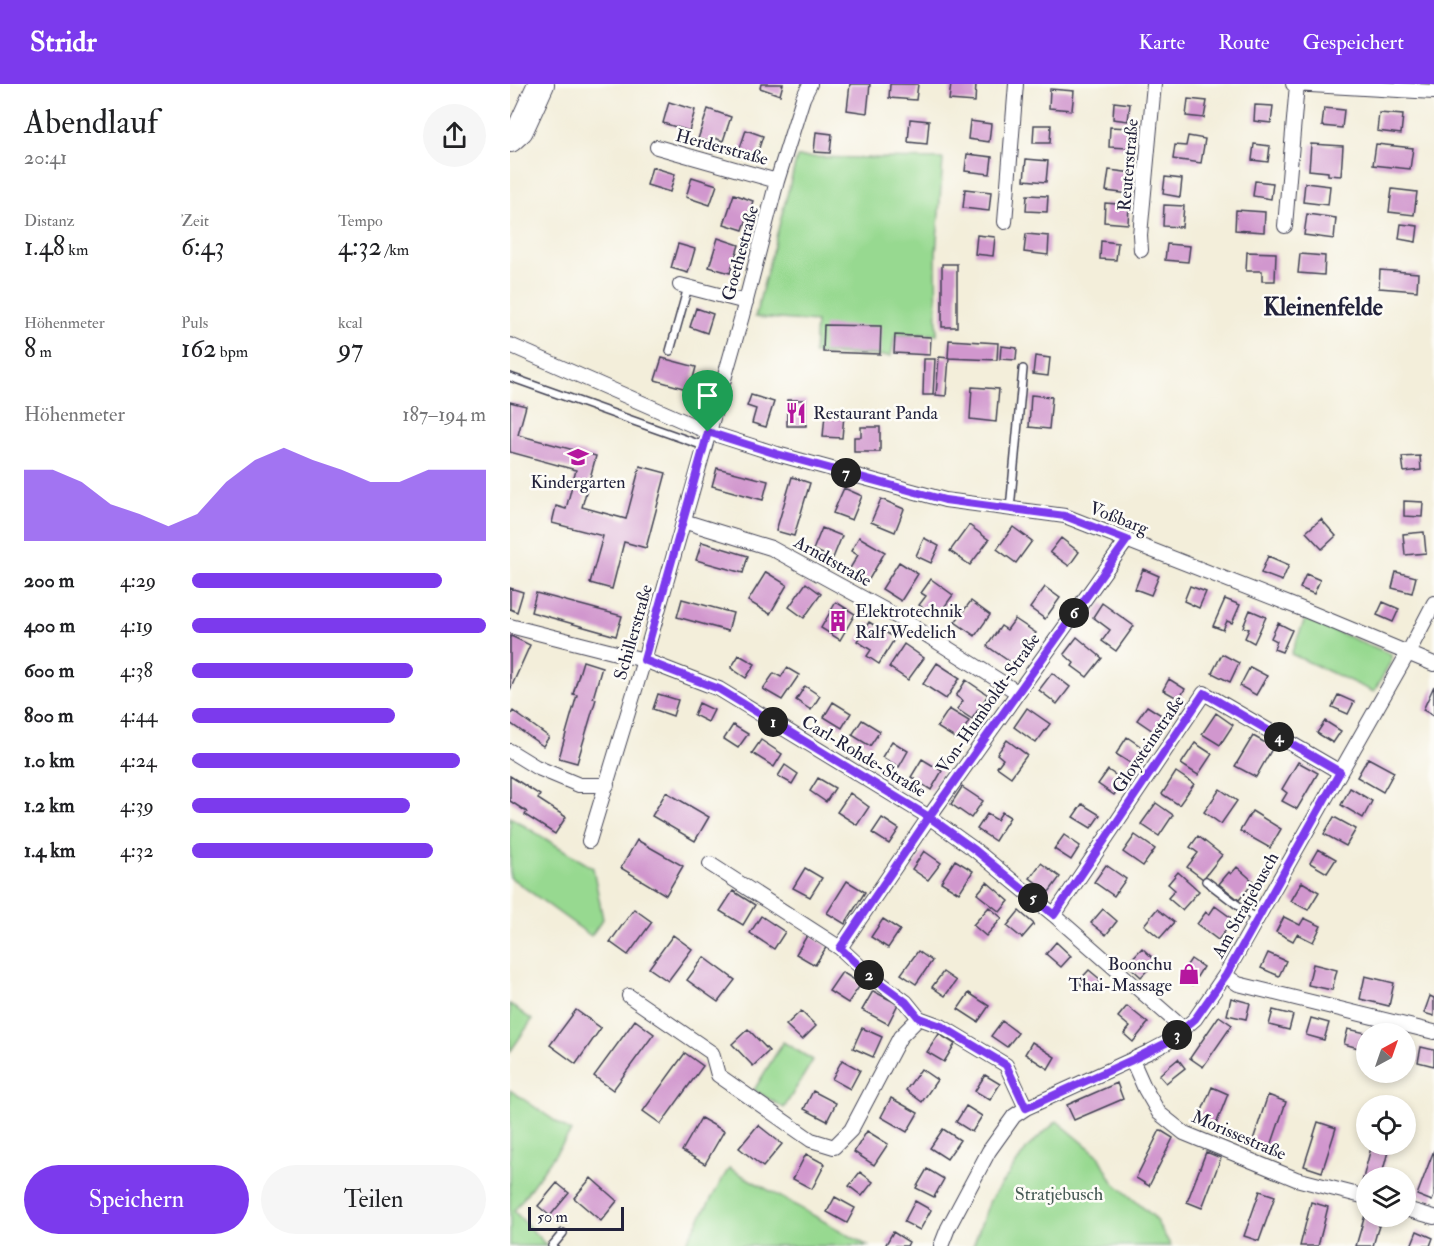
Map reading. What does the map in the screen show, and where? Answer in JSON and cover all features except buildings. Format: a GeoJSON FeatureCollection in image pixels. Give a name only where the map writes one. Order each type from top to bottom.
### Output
{"type":"FeatureCollection","features":[{"type":"Feature","properties":{"kind":"highway"},"geometry":{"type":"LineString","coordinates":[[510,123],[529,84]]}},
{"type":"Feature","properties":{"kind":"highway"},"geometry":{"type":"LineString","coordinates":[[510,139],[520,130],[541,84]]}},
{"type":"Feature","properties":{"kind":"street","name":"Goethestraße"},"geometry":{"type":"LineString","coordinates":[[708,432],[746,302],[777,181],[802,98],[810,84]]}},
{"type":"Feature","properties":{"kind":"street"},"geometry":{"type":"LineString","coordinates":[[1005,222],[1016,84]]}},
{"type":"Feature","properties":{"kind":"street","name":"Reuterstraße"},"geometry":{"type":"LineString","coordinates":[[1141,250],[1140,234],[1154,84]]}},
{"type":"Feature","properties":{"kind":"street"},"geometry":{"type":"LineString","coordinates":[[1285,226],[1295,84],[1434,92]]}},
{"type":"Feature","properties":{"kind":"street","name":"Herderstraße"},"geometry":{"type":"LineString","coordinates":[[657,147],[777,181]]}},
{"type":"Feature","properties":{"kind":"street"},"geometry":{"type":"LineString","coordinates":[[684,286],[746,302]]}},
{"type":"Feature","properties":{"kind":"street","name":"Voßbarg"},"geometry":{"type":"LineString","coordinates":[[510,345],[708,432],[777,454],[945,500],[1065,516],[1434,664]]}},
{"type":"Feature","properties":{"kind":"street","name":"Schillerstraße"},"geometry":{"type":"LineString","coordinates":[[589,841],[644,660],[708,432]]}},
{"type":"Feature","properties":{"kind":"street","name":"Arndtstraße"},"geometry":{"type":"LineString","coordinates":[[683,521],[771,548],[903,620],[1017,692]]}},
{"type":"Feature","properties":{"kind":"street","name":"Von-Humboldt-Straße"},"geometry":{"type":"LineString","coordinates":[[840,948],[929,817],[1127,540]]}},
{"type":"Feature","properties":{"kind":"street","name":"Am Stratjebusch"},"geometry":{"type":"LineString","coordinates":[[941,1246],[948,1228],[989,1151],[1014,1116],[1026,1108],[1168,1042],[1201,1012],[1226,975],[1434,603]]}},
{"type":"Feature","properties":{"kind":"street","name":"Carl-Rohde-Straße"},"geometry":{"type":"LineString","coordinates":[[510,626],[644,660],[719,689],[929,817],[975,850],[1054,915],[1184,1029]]}},
{"type":"Feature","properties":{"kind":"street","name":"Gloysteinstraße"},"geometry":{"type":"LineString","coordinates":[[1054,915],[1204,693],[1340,772]]}},
{"type":"Feature","properties":{"kind":"street"},"geometry":{"type":"LineString","coordinates":[[510,751],[536,767],[579,785],[607,785]]}},
{"type":"Feature","properties":{"kind":"street"},"geometry":{"type":"LineString","coordinates":[[710,864],[840,948],[868,974],[906,1002],[919,1018],[941,1026],[1006,1065],[1026,1108]]}},
{"type":"Feature","properties":{"kind":"street"},"geometry":{"type":"LineString","coordinates":[[1226,975],[1238,984],[1434,1032]]}},
{"type":"Feature","properties":{"kind":"street"},"geometry":{"type":"LineString","coordinates":[[629,996],[712,1053],[718,1075],[811,1140],[834,1147],[851,1130],[900,1037],[919,1018]]}},
{"type":"Feature","properties":{"kind":"street","name":"Morissestraße"},"geometry":{"type":"LineString","coordinates":[[1132,1060],[1159,1113],[1184,1133],[1296,1179],[1356,1194]]}},
{"type":"Feature","properties":{"kind":"street"},"geometry":{"type":"LineString","coordinates":[[1416,1212],[1434,1217]]}},
{"type":"Feature","properties":{"kind":"lane"},"geometry":{"type":"LineString","coordinates":[[670,351],[684,286]]}},
{"type":"Feature","properties":{"kind":"lane"},"geometry":{"type":"LineString","coordinates":[[1010,509],[1023,369]]}},
{"type":"Feature","properties":{"kind":"lane"},"geometry":{"type":"LineString","coordinates":[[510,378],[704,446]]}},
{"type":"Feature","properties":{"kind":"lane"},"geometry":{"type":"LineString","coordinates":[[1206,881],[1257,920]]}},
{"type":"Feature","properties":{"kind":"lane"},"geometry":{"type":"LineString","coordinates":[[552,1246],[563,1233]]}},
{"type":"Feature","properties":{"kind":"green space"},"geometry":{"type":"Polygon","coordinates":[[[797,157],[943,159],[936,254],[937,334],[895,335],[891,356],[814,354],[816,322],[755,317],[797,157]]]}},
{"type":"Feature","properties":{"kind":"green space"},"geometry":{"type":"Polygon","coordinates":[[[1305,619],[1391,654],[1391,661],[1374,692],[1291,654],[1305,619]]]}},
{"type":"Feature","properties":{"kind":"green space"},"geometry":{"type":"Polygon","coordinates":[[[510,817],[593,868],[603,919],[591,936],[510,877],[510,817]]]}},
{"type":"Feature","properties":{"kind":"green space"},"geometry":{"type":"Polygon","coordinates":[[[510,1004],[532,1020],[510,1052],[510,1004]]]}},
{"type":"Feature","properties":{"kind":"green space"},"geometry":{"type":"Polygon","coordinates":[[[783,1042],[813,1060],[784,1108],[754,1090],[783,1042]]]}},
{"type":"Feature","properties":{"kind":"green space"},"geometry":{"type":"Polygon","coordinates":[[[510,1090],[571,1132],[514,1211],[547,1246],[510,1246],[510,1090]]]}},
{"type":"Feature","properties":{"kind":"green space","name":"Stratjebusch"},"geometry":{"type":"Polygon","coordinates":[[[1057,1121],[1099,1156],[1113,1182],[1154,1217],[1171,1246],[973,1246],[990,1200],[1028,1147],[1057,1121]]]}},
{"type":"Feature","properties":{"kind":"green space"},"geometry":{"type":"Polygon","coordinates":[[[729,1168],[868,1246],[684,1246],[729,1168]]]}},
{"type":"Feature","properties":{"kind":"place","name":"Restaurant Panda"},"geometry":{"type":"Point","coordinates":[796,413]}},
{"type":"Feature","properties":{"kind":"place","name":"Kindergarten"},"geometry":{"type":"Point","coordinates":[578,457]}},
{"type":"Feature","properties":{"kind":"place","name":"Elektrotechnik Ralf Wedelich"},"geometry":{"type":"Point","coordinates":[838,621]}},
{"type":"Feature","properties":{"kind":"place","name":"Boonchu Thai-Massage"},"geometry":{"type":"Point","coordinates":[1189,974]}},
{"type":"Feature","properties":{"kind":"district","name":"Kleinenfelde"},"geometry":{"type":"Point","coordinates":[1323,307]}},
{"type":"Feature","properties":{"kind":"route"},"geometry":{"type":"LineString","coordinates":[[708,432],[644,660],[719,689],[929,817],[840,948],[868,974],[906,1002],[919,1018],[941,1026],[1006,1065],[1026,1108],[1168,1042],[1195,1019],[1226,975],[1340,772],[1204,693],[1054,915],[975,850],[929,817],[1127,540],[1065,516],[945,500],[777,454],[708,432]]}}]}
